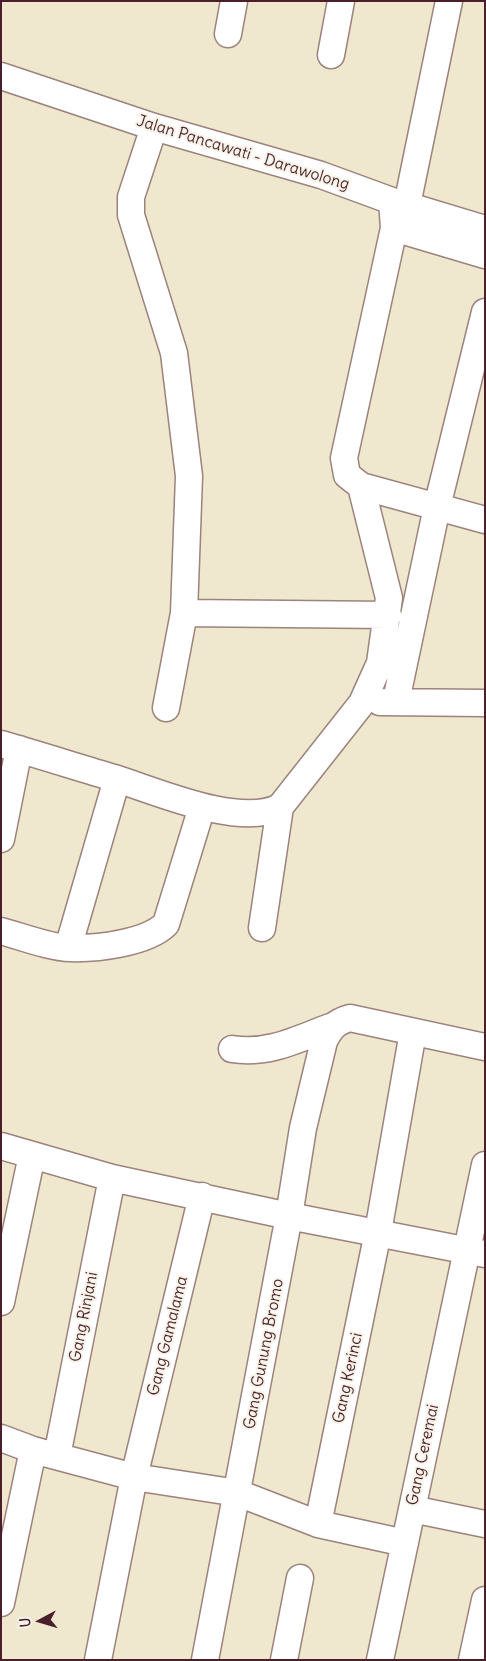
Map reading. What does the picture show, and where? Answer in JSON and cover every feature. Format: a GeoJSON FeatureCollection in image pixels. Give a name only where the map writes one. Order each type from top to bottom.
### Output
{"type":"FeatureCollection","features":[{"type":"Feature","properties":{"kind":"street"},"geometry":{"type":"LineString","coordinates":[[228,34],[234,1]]}},
{"type":"Feature","properties":{"kind":"street"},"geometry":{"type":"LineString","coordinates":[[331,55],[341,1]]}},
{"type":"Feature","properties":{"kind":"street"},"geometry":{"type":"LineString","coordinates":[[449,1],[394,228],[344,458],[347,475],[361,486],[485,520]]}},
{"type":"Feature","properties":{"kind":"street","name":"Jalan Pancawati - Darawolong"},"geometry":{"type":"LineString","coordinates":[[1,76],[154,127],[321,175],[400,203],[485,229]]}},
{"type":"Feature","properties":{"kind":"street"},"geometry":{"type":"LineString","coordinates":[[154,127],[131,197],[131,215],[174,353],[189,476],[184,613],[166,708]]}},
{"type":"Feature","properties":{"kind":"street"},"geometry":{"type":"LineString","coordinates":[[394,228],[485,255]]}},
{"type":"Feature","properties":{"kind":"street"},"geometry":{"type":"LineString","coordinates":[[396,701],[437,507],[485,312]]}},
{"type":"Feature","properties":{"kind":"street"},"geometry":{"type":"LineString","coordinates":[[1,839],[10,747],[117,779],[202,808],[258,813],[270,812],[280,807],[362,703],[380,663],[388,616],[387,587],[361,486]]}},
{"type":"Feature","properties":{"kind":"street"},"geometry":{"type":"LineString","coordinates":[[184,613],[388,616]]}},
{"type":"Feature","properties":{"kind":"street"},"geometry":{"type":"LineString","coordinates":[[362,703],[396,701],[485,703]]}},
{"type":"Feature","properties":{"kind":"street"},"geometry":{"type":"LineString","coordinates":[[68,948],[117,779]]}},
{"type":"Feature","properties":{"kind":"street"},"geometry":{"type":"LineString","coordinates":[[262,928],[280,807]]}},
{"type":"Feature","properties":{"kind":"street"},"geometry":{"type":"LineString","coordinates":[[1,932],[68,948],[120,943],[154,934],[166,924],[202,808]]}},
{"type":"Feature","properties":{"kind":"street"},"geometry":{"type":"LineString","coordinates":[[232,1050],[249,1052],[271,1049],[350,1018],[485,1046]]}},
{"type":"Feature","properties":{"kind":"street","name":"Gang Gunung Bromo"},"geometry":{"type":"LineString","coordinates":[[205,1660],[290,1216],[303,1128],[320,1056],[330,1027]]}},
{"type":"Feature","properties":{"kind":"street","name":"Gang Kerinci"},"geometry":{"type":"LineString","coordinates":[[318,1524],[378,1232],[413,1032]]}},
{"type":"Feature","properties":{"kind":"street"},"geometry":{"type":"LineString","coordinates":[[1,1146],[112,1178],[290,1216],[475,1252]]}},
{"type":"Feature","properties":{"kind":"street"},"geometry":{"type":"LineString","coordinates":[[1,1302],[32,1155]]}},
{"type":"Feature","properties":{"kind":"street","name":"Gang Ceremai"},"geometry":{"type":"LineString","coordinates":[[380,1660],[412,1509],[475,1252],[485,1165]]}},
{"type":"Feature","properties":{"kind":"street","name":"Gang Rinjani"},"geometry":{"type":"LineString","coordinates":[[1,1603],[45,1453],[112,1178]]}},
{"type":"Feature","properties":{"kind":"street","name":"Gang Gamalama"},"geometry":{"type":"LineString","coordinates":[[98,1660],[134,1477],[202,1196]]}},
{"type":"Feature","properties":{"kind":"street"},"geometry":{"type":"LineString","coordinates":[[1,1438],[45,1453],[134,1477],[238,1492],[318,1524],[405,1542]]}},
{"type":"Feature","properties":{"kind":"street"},"geometry":{"type":"LineString","coordinates":[[412,1509],[485,1524]]}},
{"type":"Feature","properties":{"kind":"street"},"geometry":{"type":"LineString","coordinates":[[284,1660],[300,1578]]}},
{"type":"Feature","properties":{"kind":"street"},"geometry":{"type":"LineString","coordinates":[[472,1660],[485,1600]]}}]}
